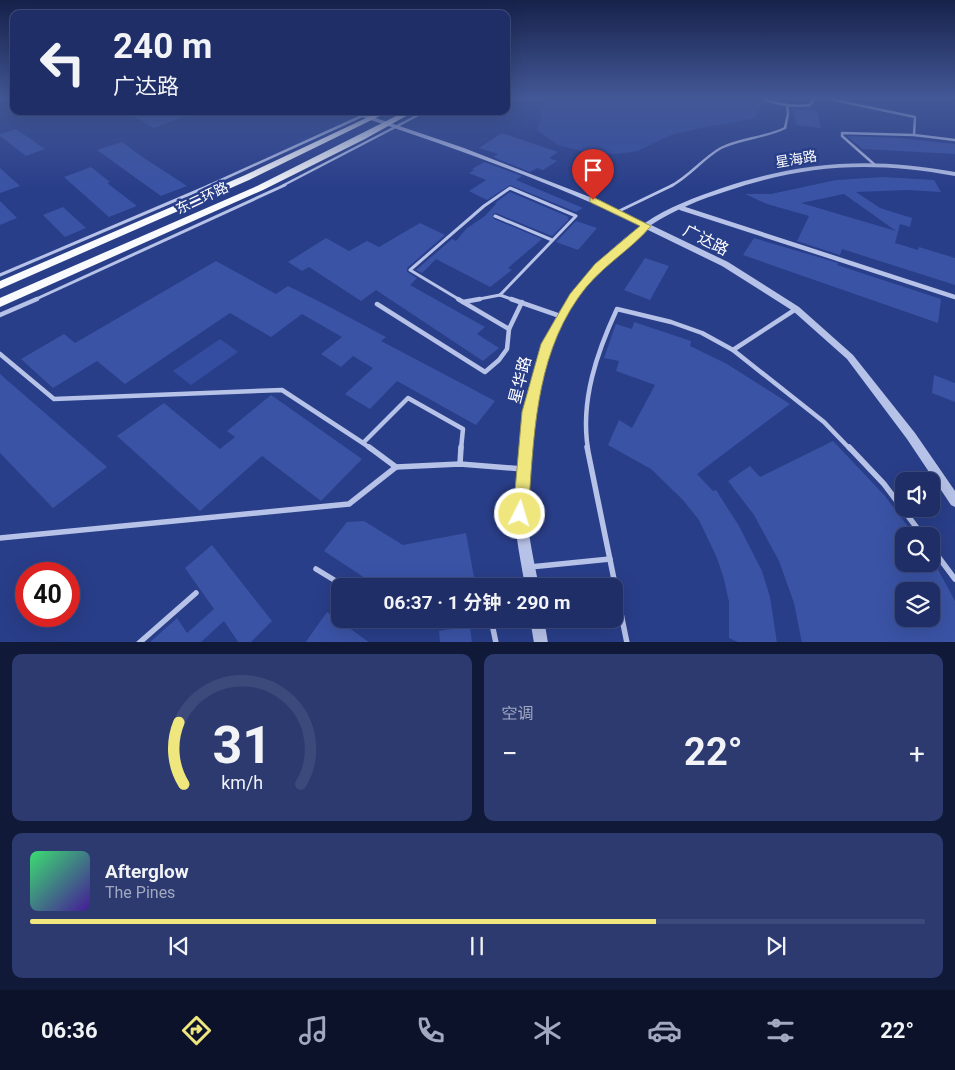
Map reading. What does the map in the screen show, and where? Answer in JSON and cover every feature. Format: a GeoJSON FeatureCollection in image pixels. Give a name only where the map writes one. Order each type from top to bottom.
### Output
{"type":"FeatureCollection","features":[{"type":"Feature","properties":{"kind":"main road","name":"东二环路"},"geometry":{"type":"LineString","coordinates":[[0,284],[246,178],[343,129]]}},
{"type":"Feature","properties":{"kind":"main road","name":"东二环路"},"geometry":{"type":"LineString","coordinates":[[0,303],[385,129]]}},
{"type":"Feature","properties":{"kind":"street","name":"广达路"},"geometry":{"type":"LineString","coordinates":[[405,129],[530,175],[649,224],[725,264],[796,309],[850,357],[911,436],[955,501]]}},
{"type":"Feature","properties":{"kind":"street","name":"星海路"},"geometry":{"type":"LineString","coordinates":[[649,224],[713,194],[766,177],[826,166],[875,165],[955,174]]}},
{"type":"Feature","properties":{"kind":"street"},"geometry":{"type":"LineString","coordinates":[[681,208],[955,297]]}},
{"type":"Feature","properties":{"kind":"street","name":"星华路"},"geometry":{"type":"LineString","coordinates":[[531,578],[520,514],[529,412],[547,344],[573,296],[599,266],[649,224]]}},
{"type":"Feature","properties":{"kind":"street"},"geometry":{"type":"LineString","coordinates":[[539,628],[541,642]]}},
{"type":"Feature","properties":{"kind":"lane"},"geometry":{"type":"LineString","coordinates":[[0,275],[339,129]]}},
{"type":"Feature","properties":{"kind":"lane"},"geometry":{"type":"LineString","coordinates":[[0,315],[197,226],[339,158],[387,129]]}},
{"type":"Feature","properties":{"kind":"lane"},"geometry":{"type":"LineString","coordinates":[[617,212],[657,194],[684,178],[697,164],[726,146],[760,139],[783,129]]}},
{"type":"Feature","properties":{"kind":"lane"},"geometry":{"type":"LineString","coordinates":[[914,129],[914,134]]}},
{"type":"Feature","properties":{"kind":"lane"},"geometry":{"type":"LineString","coordinates":[[875,165],[842,136],[842,133],[914,134],[955,140]]}},
{"type":"Feature","properties":{"kind":"lane"},"geometry":{"type":"LineString","coordinates":[[500,295],[576,216],[510,188],[484,206],[410,270],[509,329]]}},
{"type":"Feature","properties":{"kind":"lane"},"geometry":{"type":"LineString","coordinates":[[495,216],[552,240]]}},
{"type":"Feature","properties":{"kind":"lane"},"geometry":{"type":"LineString","coordinates":[[464,302],[500,295],[562,316]]}},
{"type":"Feature","properties":{"kind":"lane"},"geometry":{"type":"LineString","coordinates":[[377,304],[485,372],[499,360],[507,349],[509,329],[522,302]]}},
{"type":"Feature","properties":{"kind":"lane"},"geometry":{"type":"LineString","coordinates":[[733,350],[796,309]]}},
{"type":"Feature","properties":{"kind":"lane"},"geometry":{"type":"LineString","coordinates":[[628,642],[592,476],[584,427],[591,379],[604,337],[617,310],[671,322],[702,333],[733,350],[824,422],[884,484],[916,527]]}},
{"type":"Feature","properties":{"kind":"lane"},"geometry":{"type":"LineString","coordinates":[[0,354],[54,399],[282,390],[396,466],[460,464],[524,469]]}},
{"type":"Feature","properties":{"kind":"lane"},"geometry":{"type":"LineString","coordinates":[[363,443],[408,398],[462,429],[460,464]]}},
{"type":"Feature","properties":{"kind":"lane"},"geometry":{"type":"LineString","coordinates":[[0,538],[349,504],[396,466]]}},
{"type":"Feature","properties":{"kind":"lane"},"geometry":{"type":"LineString","coordinates":[[529,567],[610,559]]}},
{"type":"Feature","properties":{"kind":"lane"},"geometry":{"type":"LineString","coordinates":[[940,559],[955,579]]}},
{"type":"Feature","properties":{"kind":"lane"},"geometry":{"type":"LineString","coordinates":[[316,569],[331,578]]}},
{"type":"Feature","properties":{"kind":"lane"},"geometry":{"type":"LineString","coordinates":[[139,642],[196,593]]}},
{"type":"Feature","properties":{"kind":"lane"},"geometry":{"type":"LineString","coordinates":[[493,628],[496,642]]}},
{"type":"Feature","properties":{"kind":"shaded area"},"geometry":{"type":"Polygon","coordinates":[[[697,129],[671,135],[638,151],[618,154],[589,153],[558,145],[537,130],[697,129]]]}},
{"type":"Feature","properties":{"kind":"shaded area"},"geometry":{"type":"Polygon","coordinates":[[[220,339],[238,352],[191,385],[173,371],[220,339]]]}},
{"type":"Feature","properties":{"kind":"building"},"geometry":{"type":"Polygon","coordinates":[[[16,129],[45,149],[26,156],[0,136],[0,134],[16,129]]]}},
{"type":"Feature","properties":{"kind":"building"},"geometry":{"type":"Polygon","coordinates":[[[502,133],[558,152],[549,158],[557,161],[543,170],[537,168],[530,172],[493,157],[498,154],[479,148],[502,133]]]}},
{"type":"Feature","properties":{"kind":"building"},"geometry":{"type":"Polygon","coordinates":[[[847,136],[899,138],[955,144],[955,154],[863,149],[847,136]]]}},
{"type":"Feature","properties":{"kind":"building"},"geometry":{"type":"Polygon","coordinates":[[[122,142],[187,186],[161,196],[97,150],[122,142]]]}},
{"type":"Feature","properties":{"kind":"building"},"geometry":{"type":"Polygon","coordinates":[[[484,162],[522,176],[516,180],[583,208],[576,212],[510,185],[487,200],[469,191],[486,180],[469,173],[484,162]]]}},
{"type":"Feature","properties":{"kind":"building"},"geometry":{"type":"Polygon","coordinates":[[[91,167],[110,182],[107,183],[137,206],[109,217],[64,177],[91,167]]]}},
{"type":"Feature","properties":{"kind":"building"},"geometry":{"type":"Polygon","coordinates":[[[0,168],[20,186],[0,193],[0,168]]]}},
{"type":"Feature","properties":{"kind":"building"},"geometry":{"type":"Polygon","coordinates":[[[883,177],[934,180],[941,192],[907,190],[856,192],[880,208],[912,218],[910,227],[900,224],[895,243],[918,250],[919,247],[955,258],[955,285],[842,249],[840,255],[797,241],[809,216],[767,204],[745,194],[771,194],[836,180],[883,177]],[[844,194],[801,203],[896,231],[844,194]]]}},
{"type":"Feature","properties":{"kind":"building"},"geometry":{"type":"Polygon","coordinates":[[[510,192],[569,217],[567,218],[569,219],[552,236],[496,213],[493,214],[494,219],[542,239],[508,268],[512,270],[490,287],[436,259],[422,273],[416,270],[452,239],[456,241],[466,229],[485,216],[495,203],[510,192]]]}},
{"type":"Feature","properties":{"kind":"building"},"geometry":{"type":"Polygon","coordinates":[[[0,201],[17,218],[0,225],[0,201]]]}},
{"type":"Feature","properties":{"kind":"building"},"geometry":{"type":"Polygon","coordinates":[[[63,207],[86,228],[65,237],[43,215],[63,207]]]}},
{"type":"Feature","properties":{"kind":"building"},"geometry":{"type":"Polygon","coordinates":[[[576,221],[597,228],[578,250],[556,242],[576,221]]]}},
{"type":"Feature","properties":{"kind":"building"},"geometry":{"type":"Polygon","coordinates":[[[420,223],[445,235],[407,268],[407,272],[417,278],[410,285],[485,327],[477,334],[499,348],[483,361],[376,290],[361,301],[309,267],[302,271],[288,262],[326,238],[349,251],[367,241],[379,247],[420,223]]]}},
{"type":"Feature","properties":{"kind":"building"},"geometry":{"type":"Polygon","coordinates":[[[754,238],[838,263],[837,265],[941,299],[938,323],[743,255],[754,238]]]}},
{"type":"Feature","properties":{"kind":"building"},"geometry":{"type":"Polygon","coordinates":[[[645,258],[669,266],[650,300],[624,290],[645,258]]]}},
{"type":"Feature","properties":{"kind":"building"},"geometry":{"type":"Polygon","coordinates":[[[216,261],[276,294],[288,286],[324,304],[386,337],[381,341],[495,401],[476,425],[397,381],[370,409],[345,394],[373,368],[353,356],[341,367],[321,354],[342,337],[302,314],[271,337],[230,313],[125,384],[97,361],[53,388],[21,359],[64,334],[75,343],[216,261]]]}},
{"type":"Feature","properties":{"kind":"building"},"geometry":{"type":"Polygon","coordinates":[[[634,322],[691,341],[690,346],[727,364],[790,404],[697,474],[713,491],[716,490],[739,526],[762,571],[770,597],[777,642],[738,642],[729,638],[729,602],[724,579],[717,558],[699,520],[683,500],[651,469],[608,445],[619,420],[632,428],[655,385],[616,371],[619,361],[604,358],[616,324],[632,329],[634,322]]]}},
{"type":"Feature","properties":{"kind":"building"},"geometry":{"type":"Polygon","coordinates":[[[0,374],[107,467],[53,508],[0,453],[0,374]]]}},
{"type":"Feature","properties":{"kind":"building"},"geometry":{"type":"Polygon","coordinates":[[[934,375],[955,383],[955,402],[932,393],[934,375]]]}},
{"type":"Feature","properties":{"kind":"building"},"geometry":{"type":"Polygon","coordinates":[[[271,395],[362,459],[321,501],[262,456],[200,511],[117,436],[164,403],[220,449],[235,437],[227,431],[271,395]]]}},
{"type":"Feature","properties":{"kind":"building"},"geometry":{"type":"Polygon","coordinates":[[[833,441],[885,496],[895,509],[895,517],[901,517],[908,527],[895,527],[895,572],[939,572],[955,601],[955,642],[802,642],[794,603],[779,561],[754,515],[728,481],[750,466],[760,477],[833,441]]]}},
{"type":"Feature","properties":{"kind":"building"},"geometry":{"type":"Polygon","coordinates":[[[364,521],[403,545],[466,533],[474,577],[365,578],[324,551],[347,522],[364,521]]]}},
{"type":"Feature","properties":{"kind":"building"},"geometry":{"type":"Polygon","coordinates":[[[212,545],[272,621],[251,642],[238,642],[224,621],[201,642],[150,642],[177,618],[187,633],[214,609],[185,568],[212,545]]]}},
{"type":"Feature","properties":{"kind":"building"},"geometry":{"type":"Polygon","coordinates":[[[327,612],[331,615],[331,628],[349,628],[369,642],[306,642],[327,612]]]}},
{"type":"Feature","properties":{"kind":"building"},"geometry":{"type":"Polygon","coordinates":[[[470,628],[472,642],[440,642],[439,631],[470,628]]]}},
{"type":"Feature","properties":{"kind":"route"},"geometry":{"type":"LineString","coordinates":[[520,514],[529,412],[547,344],[573,296],[599,266],[647,226],[593,200]]}}]}
